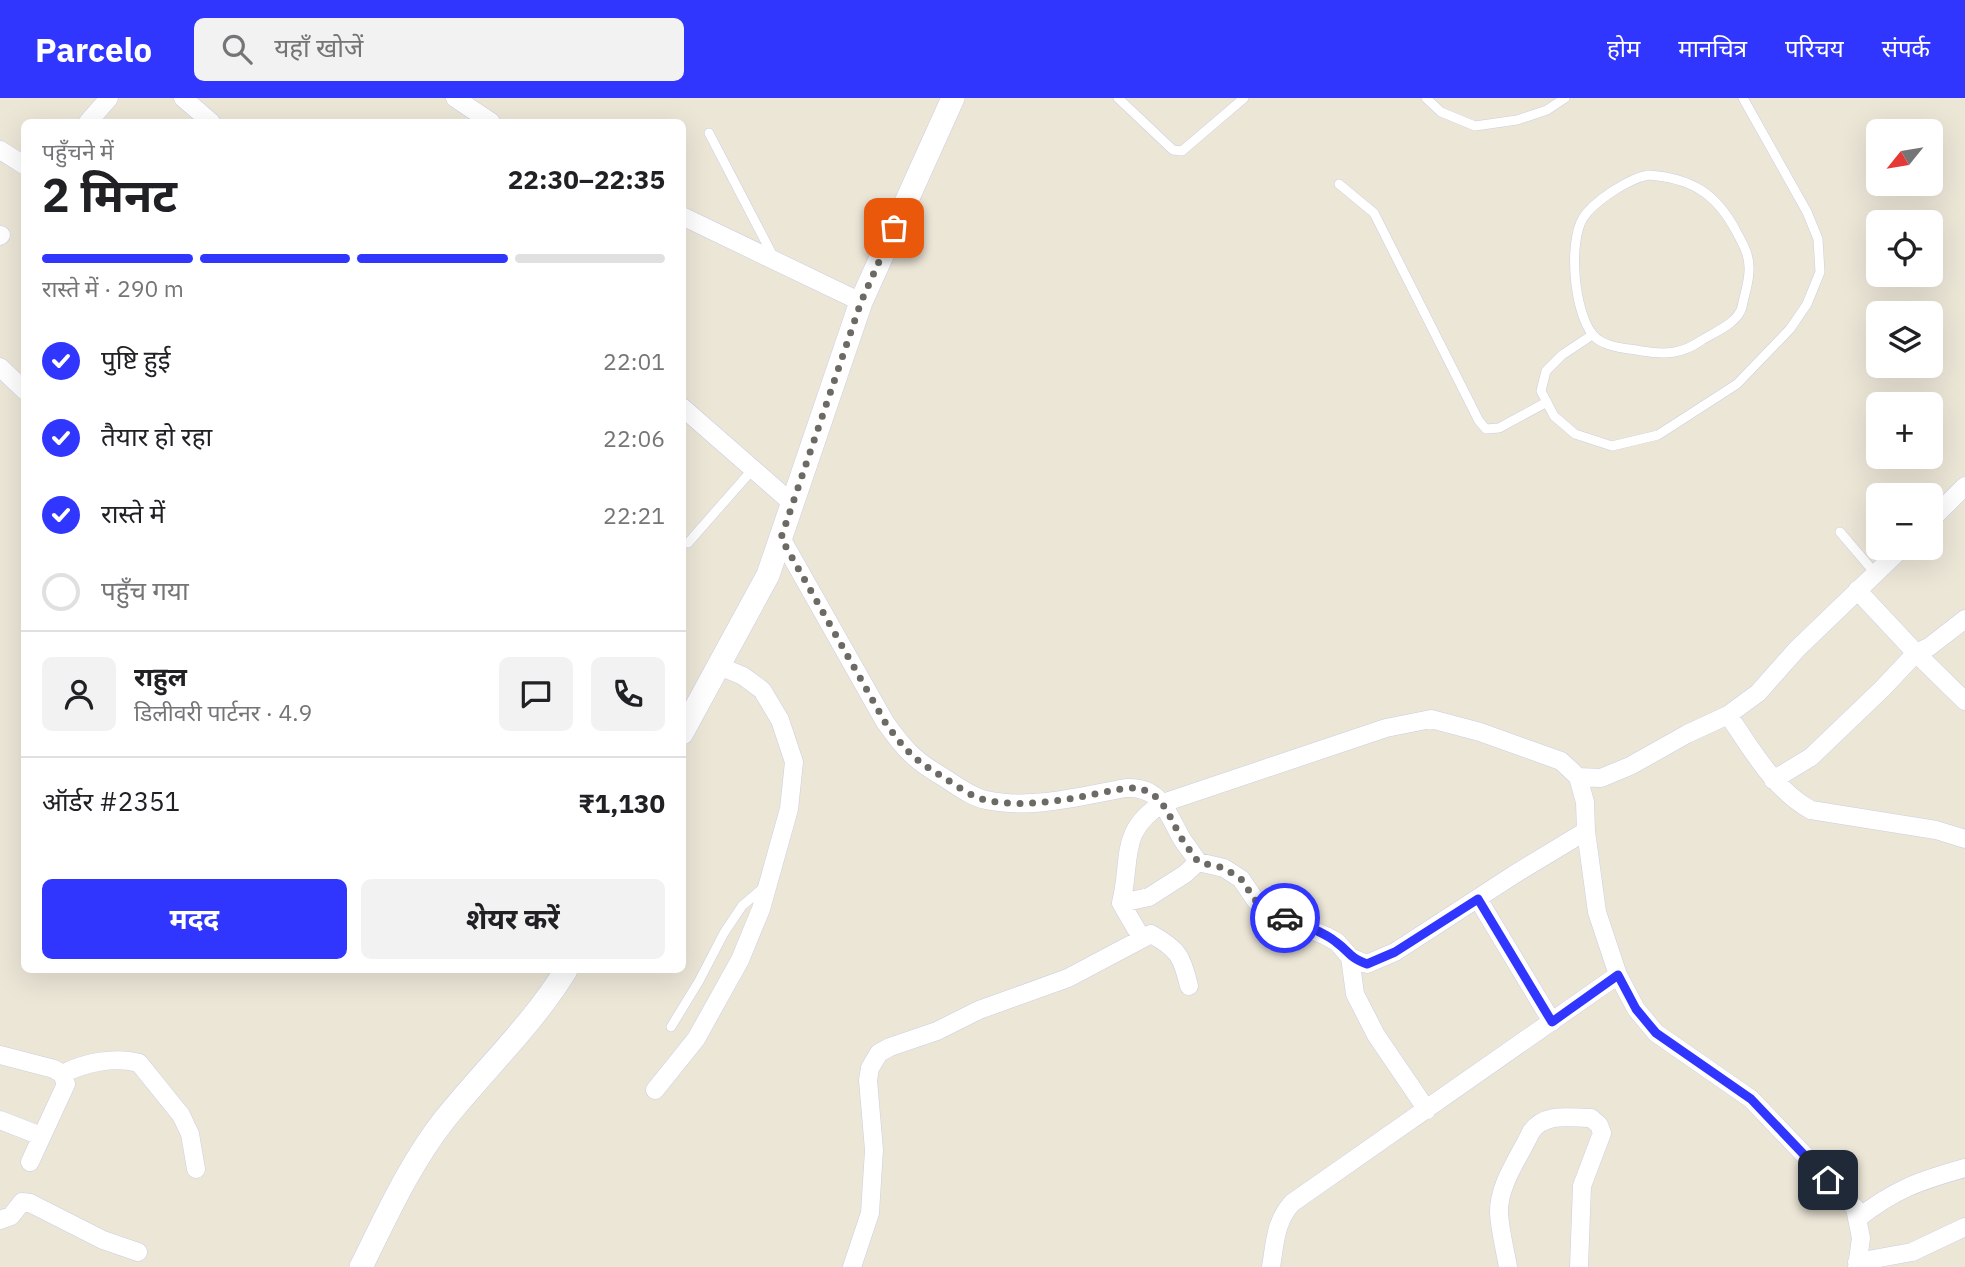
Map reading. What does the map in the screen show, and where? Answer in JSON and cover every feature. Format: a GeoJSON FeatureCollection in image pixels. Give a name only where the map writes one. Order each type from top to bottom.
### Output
{"type":"FeatureCollection","features":[{"type":"Feature","properties":{"kind":"street"},"geometry":{"type":"LineString","coordinates":[[91,119],[109,98]]}},
{"type":"Feature","properties":{"kind":"street"},"geometry":{"type":"LineString","coordinates":[[183,98],[208,119]]}},
{"type":"Feature","properties":{"kind":"street"},"geometry":{"type":"LineString","coordinates":[[455,98],[483,111]]}},
{"type":"Feature","properties":{"kind":"street"},"geometry":{"type":"LineString","coordinates":[[686,725],[768,575],[861,302],[953,98]]}},
{"type":"Feature","properties":{"kind":"street"},"geometry":{"type":"LineString","coordinates":[[0,150],[21,162]]}},
{"type":"Feature","properties":{"kind":"street"},"geometry":{"type":"LineString","coordinates":[[686,218],[861,302]]}},
{"type":"Feature","properties":{"kind":"street"},"geometry":{"type":"LineString","coordinates":[[0,367],[21,378]]}},
{"type":"Feature","properties":{"kind":"street"},"geometry":{"type":"LineString","coordinates":[[686,410],[793,504]]}},
{"type":"Feature","properties":{"kind":"street"},"geometry":{"type":"LineString","coordinates":[[1943,508],[1965,486]]}},
{"type":"Feature","properties":{"kind":"street"},"geometry":{"type":"LineString","coordinates":[[781,538],[885,722],[905,750],[918,762],[986,800],[1051,802],[1138,788],[1150,792],[1163,803],[1198,862],[1224,868],[1241,879],[1256,901],[1269,912],[1326,936],[1337,942],[1350,957],[1367,964],[1395,952],[1586,831]]}},
{"type":"Feature","properties":{"kind":"street"},"geometry":{"type":"LineString","coordinates":[[1578,777],[1601,778],[1611,774],[1728,715],[1758,693],[1797,649],[1889,560]]}},
{"type":"Feature","properties":{"kind":"street"},"geometry":{"type":"LineString","coordinates":[[1857,590],[1965,701]]}},
{"type":"Feature","properties":{"kind":"street"},"geometry":{"type":"LineString","coordinates":[[1773,780],[1811,757],[1916,653],[1929,647],[1965,618]]}},
{"type":"Feature","properties":{"kind":"street"},"geometry":{"type":"LineString","coordinates":[[655,1090],[710,1017],[740,960],[761,909],[789,808],[794,762],[780,720],[762,690],[743,676],[718,665]]}},
{"type":"Feature","properties":{"kind":"street"},"geometry":{"type":"LineString","coordinates":[[1728,715],[1773,780],[1796,802],[1811,810],[1936,830],[1965,839]]}},
{"type":"Feature","properties":{"kind":"street"},"geometry":{"type":"LineString","coordinates":[[1142,939],[1121,902],[1128,877],[1127,852],[1136,827],[1150,810],[1163,803],[1386,728],[1430,719],[1480,732],[1561,761],[1578,777],[1585,802],[1586,831],[1597,912],[1618,975],[1636,1009],[1656,1033],[1751,1099],[1855,1208],[1861,1238],[1857,1265],[1914,1259],[1965,1227]]}},
{"type":"Feature","properties":{"kind":"street"},"geometry":{"type":"LineString","coordinates":[[1121,902],[1149,897],[1185,874],[1198,862]]}},
{"type":"Feature","properties":{"kind":"street"},"geometry":{"type":"LineString","coordinates":[[1478,899],[1552,1022]]}},
{"type":"Feature","properties":{"kind":"street"},"geometry":{"type":"LineString","coordinates":[[852,1267],[870,1213],[874,1150],[868,1080],[870,1068],[879,1054],[890,1047],[937,1031],[979,1010],[1068,978],[1151,934],[1171,944],[1178,954],[1189,986]]}},
{"type":"Feature","properties":{"kind":"street"},"geometry":{"type":"LineString","coordinates":[[1350,957],[1354,993],[1376,1035],[1427,1110]]}},
{"type":"Feature","properties":{"kind":"street"},"geometry":{"type":"LineString","coordinates":[[361,1267],[407,1175],[443,1121],[541,1005],[564,973]]}},
{"type":"Feature","properties":{"kind":"street"},"geometry":{"type":"LineString","coordinates":[[1271,1267],[1278,1224],[1282,1214],[1292,1203],[1618,975]]}},
{"type":"Feature","properties":{"kind":"street"},"geometry":{"type":"LineString","coordinates":[[0,1055],[54,1069],[62,1074],[66,1084],[30,1162]]}},
{"type":"Feature","properties":{"kind":"street"},"geometry":{"type":"LineString","coordinates":[[62,1074],[89,1064],[128,1060],[139,1063],[181,1115],[190,1134],[196,1170]]}},
{"type":"Feature","properties":{"kind":"street"},"geometry":{"type":"LineString","coordinates":[[1508,1267],[1499,1213],[1500,1200],[1531,1132],[1536,1124],[1545,1119],[1591,1118],[1602,1133],[1582,1186],[1579,1267]]}},
{"type":"Feature","properties":{"kind":"street"},"geometry":{"type":"LineString","coordinates":[[0,1120],[41,1136]]}},
{"type":"Feature","properties":{"kind":"street"},"geometry":{"type":"LineString","coordinates":[[1857,1219],[1879,1202],[1914,1182],[1965,1168]]}},
{"type":"Feature","properties":{"kind":"street"},"geometry":{"type":"LineString","coordinates":[[0,1220],[11,1216],[22,1202],[30,1203],[103,1240],[138,1252]]}},
{"type":"Feature","properties":{"kind":"lane"},"geometry":{"type":"LineString","coordinates":[[1118,98],[1173,150],[1182,151],[1244,98]]}},
{"type":"Feature","properties":{"kind":"lane"},"geometry":{"type":"LineString","coordinates":[[1426,98],[1441,112],[1475,126],[1517,120],[1547,110],[1565,98]]}},
{"type":"Feature","properties":{"kind":"lane"},"geometry":{"type":"LineString","coordinates":[[1592,335],[1562,355],[1546,371],[1541,391],[1554,416],[1575,434],[1612,446],[1658,435],[1737,384],[1790,329],[1807,304],[1819,272],[1818,239],[1807,212],[1743,98]]}},
{"type":"Feature","properties":{"kind":"lane"},"geometry":{"type":"LineString","coordinates":[[709,133],[775,260]]}},
{"type":"Feature","properties":{"kind":"lane"},"geometry":{"type":"LineString","coordinates":[[1648,175],[1662,176],[1700,188],[1713,197],[1726,212],[1748,252],[1750,272],[1741,312],[1688,349],[1673,354],[1613,346],[1592,335],[1577,303],[1575,282],[1578,229],[1585,216],[1595,205],[1635,178],[1648,175]]}},
{"type":"Feature","properties":{"kind":"lane"},"geometry":{"type":"LineString","coordinates":[[1339,184],[1374,213],[1479,421],[1486,429],[1499,428],[1547,402]]}},
{"type":"Feature","properties":{"kind":"lane"},"geometry":{"type":"LineString","coordinates":[[688,543],[753,469]]}},
{"type":"Feature","properties":{"kind":"lane"},"geometry":{"type":"LineString","coordinates":[[1840,532],[1875,573]]}},
{"type":"Feature","properties":{"kind":"lane"},"geometry":{"type":"LineString","coordinates":[[671,1027],[742,906],[767,885]]}},
{"type":"Feature","properties":{"kind":"way so far"},"geometry":{"type":"LineString","coordinates":[[894,228],[861,302],[781,538],[885,722],[905,750],[918,762],[986,800],[1034,803],[1126,788],[1150,792],[1163,803],[1198,862],[1224,868],[1241,879],[1256,901],[1269,912],[1285,918]]}},
{"type":"Feature","properties":{"kind":"route"},"geometry":{"type":"LineString","coordinates":[[1285,918],[1337,942],[1350,957],[1367,964],[1395,952],[1478,899],[1552,1022],[1618,975],[1636,1009],[1656,1033],[1751,1099],[1828,1180]]}}]}
